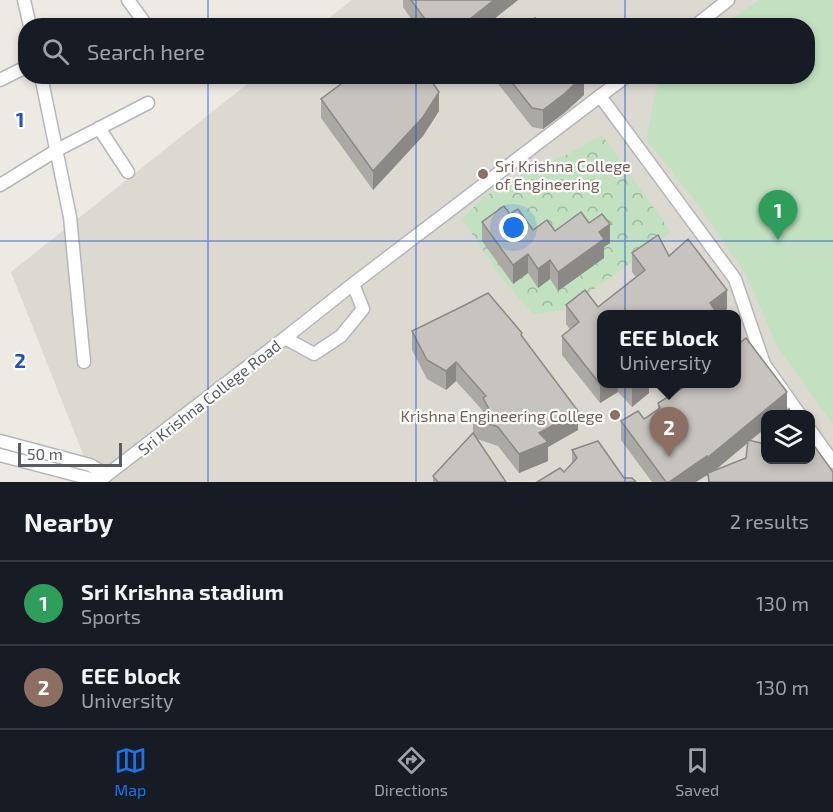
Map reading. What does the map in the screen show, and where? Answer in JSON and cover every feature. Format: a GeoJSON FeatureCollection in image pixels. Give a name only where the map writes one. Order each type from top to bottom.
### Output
{"type":"FeatureCollection","features":[{"type":"Feature","properties":{"kind":"street"},"geometry":{"type":"LineString","coordinates":[[24,0],[28,18]]}},
{"type":"Feature","properties":{"kind":"street"},"geometry":{"type":"LineString","coordinates":[[128,0],[141,18]]}},
{"type":"Feature","properties":{"kind":"street"},"geometry":{"type":"LineString","coordinates":[[705,18],[728,0]]}},
{"type":"Feature","properties":{"kind":"street"},"geometry":{"type":"LineString","coordinates":[[0,80],[18,71]]}},
{"type":"Feature","properties":{"kind":"street"},"geometry":{"type":"LineString","coordinates":[[43,84],[70,217],[84,362]]}},
{"type":"Feature","properties":{"kind":"street","name":"Sri Krishna College Road"},"geometry":{"type":"LineString","coordinates":[[0,455],[86,480],[99,481],[616,84]]}},
{"type":"Feature","properties":{"kind":"street"},"geometry":{"type":"LineString","coordinates":[[600,96],[735,279],[764,364],[797,410]]}},
{"type":"Feature","properties":{"kind":"street"},"geometry":{"type":"LineString","coordinates":[[0,185],[57,150],[147,103]]}},
{"type":"Feature","properties":{"kind":"street"},"geometry":{"type":"LineString","coordinates":[[99,128],[128,172]]}},
{"type":"Feature","properties":{"kind":"street"},"geometry":{"type":"LineString","coordinates":[[285,338],[314,354],[341,336],[363,309],[353,284]]}},
{"type":"Feature","properties":{"kind":"street"},"geometry":{"type":"LineString","coordinates":[[815,437],[833,462]]}},
{"type":"Feature","properties":{"kind":"street"},"geometry":{"type":"LineString","coordinates":[[0,441],[90,465],[107,475]]}},
{"type":"Feature","properties":{"kind":"street"},"geometry":{"type":"LineString","coordinates":[[77,461],[86,480]]}},
{"type":"Feature","properties":{"kind":"shaded area","name":"Sri Krishna College of Engineering"},"geometry":{"type":"Polygon","coordinates":[[[352,0],[833,0],[833,482],[94,482],[11,272],[247,84],[815,84],[815,18],[329,18],[352,0]]]}},
{"type":"Feature","properties":{"kind":"green space"},"geometry":{"type":"Polygon","coordinates":[[[760,0],[833,0],[833,424],[777,346],[745,273],[700,207],[646,139],[659,84],[815,84],[815,18],[733,18],[760,0]]]}},
{"type":"Feature","properties":{"kind":"green space"},"geometry":{"type":"Polygon","coordinates":[[[602,135],[671,232],[564,310],[533,314],[503,280],[462,219],[483,198],[511,179],[570,153],[602,135]]]}},
{"type":"Feature","properties":{"kind":"building"},"geometry":{"type":"Polygon","coordinates":[[[411,0],[494,0],[471,18],[424,18],[411,0]]]}},
{"type":"Feature","properties":{"kind":"building"},"geometry":{"type":"Polygon","coordinates":[[[341,84],[434,84],[439,92],[423,117],[373,171],[321,99],[341,84]]]}},
{"type":"Feature","properties":{"kind":"building"},"geometry":{"type":"Polygon","coordinates":[[[513,84],[575,84],[543,110],[532,108],[513,84]]]}},
{"type":"Feature","properties":{"kind":"building"},"geometry":{"type":"Polygon","coordinates":[[[504,206],[510,214],[518,209],[533,230],[547,220],[555,231],[581,212],[589,223],[602,214],[610,224],[599,232],[604,239],[558,272],[550,260],[538,269],[528,254],[513,265],[482,222],[504,206]]]}},
{"type":"Feature","properties":{"kind":"building"},"geometry":{"type":"Polygon","coordinates":[[[658,235],[669,256],[688,239],[727,290],[710,303],[715,310],[597,310],[597,380],[562,336],[579,322],[566,305],[585,290],[598,307],[645,270],[632,253],[658,235]]]}},
{"type":"Feature","properties":{"kind":"building"},"geometry":{"type":"Polygon","coordinates":[[[488,293],[522,333],[521,335],[578,411],[539,433],[548,442],[519,454],[498,427],[473,418],[489,409],[483,398],[486,396],[456,362],[446,371],[427,360],[412,331],[488,293]]]}},
{"type":"Feature","properties":{"kind":"building"},"geometry":{"type":"Polygon","coordinates":[[[746,338],[787,392],[765,410],[761,410],[761,413],[707,458],[707,456],[669,482],[666,482],[621,421],[638,411],[644,419],[660,408],[658,403],[682,388],[741,388],[741,342],[746,338]]]}},
{"type":"Feature","properties":{"kind":"building"},"geometry":{"type":"Polygon","coordinates":[[[473,433],[506,482],[438,482],[433,476],[473,433]]]}},
{"type":"Feature","properties":{"kind":"building"},"geometry":{"type":"Polygon","coordinates":[[[748,440],[761,443],[761,464],[815,464],[815,447],[833,472],[833,482],[709,482],[708,473],[746,458],[748,440]]]}},
{"type":"Feature","properties":{"kind":"building"},"geometry":{"type":"Polygon","coordinates":[[[598,441],[624,478],[632,478],[636,482],[537,482],[560,468],[564,472],[577,458],[572,450],[598,441]]]}},
{"type":"Feature","properties":{"kind":"place","name":"Sri Krishna College of Engineering"},"geometry":{"type":"Point","coordinates":[483,174]}},
{"type":"Feature","properties":{"kind":"place","name":"Sri Krishna stadium"},"geometry":{"type":"Point","coordinates":[778,240]}},
{"type":"Feature","properties":{"kind":"place","name":"Krishna Engineering College"},"geometry":{"type":"Point","coordinates":[615,415]}},
{"type":"Feature","properties":{"kind":"place","name":"EEE block"},"geometry":{"type":"Point","coordinates":[669,457]}}]}
